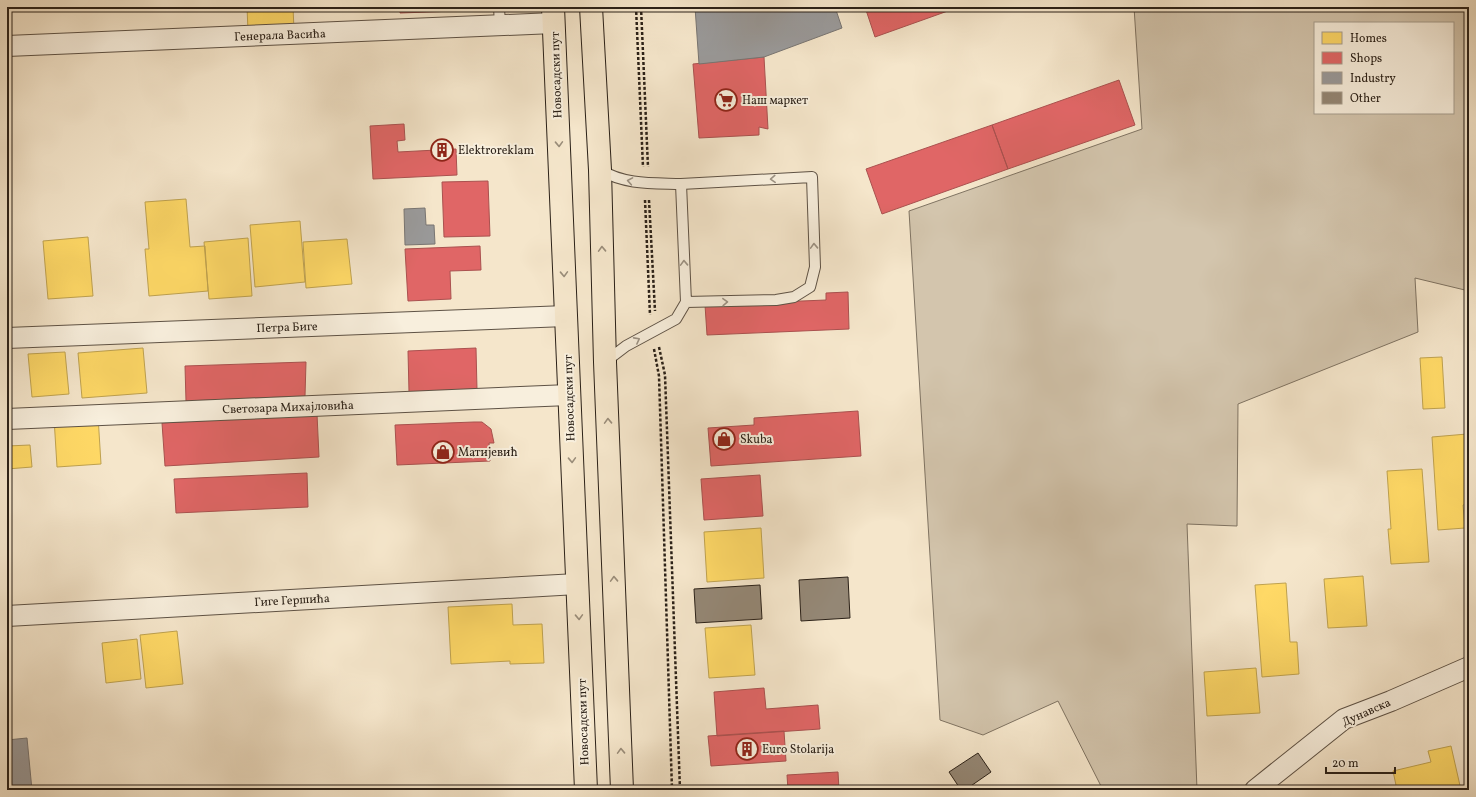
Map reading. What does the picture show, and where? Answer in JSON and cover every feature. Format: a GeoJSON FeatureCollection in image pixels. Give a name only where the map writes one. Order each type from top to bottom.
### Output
{"type":"FeatureCollection","features":[{"type":"Feature","properties":{"kind":"main road"},"geometry":{"type":"LineString","coordinates":[[592,7],[600,170],[605,362],[622,790]]}},
{"type":"Feature","properties":{"kind":"main road","name":"Новосадски пут"},"geometry":{"type":"LineString","coordinates":[[553,15],[586,790]]}},
{"type":"Feature","properties":{"kind":"street","name":"Генерала Васића"},"geometry":{"type":"LineString","coordinates":[[7,46],[499,16],[553,15]]}},
{"type":"Feature","properties":{"kind":"street","name":"Петра Биге"},"geometry":{"type":"LineString","coordinates":[[7,338],[566,316]]}},
{"type":"Feature","properties":{"kind":"street","name":"Светозара Михајловића"},"geometry":{"type":"LineString","coordinates":[[7,419],[569,395]]}},
{"type":"Feature","properties":{"kind":"street","name":"Гиге Гершића"},"geometry":{"type":"LineString","coordinates":[[7,616],[577,584]]}},
{"type":"Feature","properties":{"kind":"street","name":"Дунавска"},"geometry":{"type":"LineString","coordinates":[[1255,790],[1344,719],[1469,667]]}},
{"type":"Feature","properties":{"kind":"lane"},"geometry":{"type":"LineString","coordinates":[[600,170],[615,178],[646,183],[681,184],[812,177],[815,267],[810,287],[794,296],[776,300],[686,302]]}},
{"type":"Feature","properties":{"kind":"lane"},"geometry":{"type":"LineString","coordinates":[[605,362],[626,346],[676,319],[686,302],[681,184]]}},
{"type":"Feature","properties":{"kind":"path"},"geometry":{"type":"LineString","coordinates":[[636,7],[653,331],[659,376],[672,790]]}},
{"type":"Feature","properties":{"kind":"path"},"geometry":{"type":"LineString","coordinates":[[641,7],[646,183],[653,331],[665,375],[680,790]]}},
{"type":"Feature","properties":{"kind":"shaded area"},"geometry":{"type":"Polygon","coordinates":[[[1134,7],[1469,7],[1469,291],[1415,278],[1418,332],[1238,404],[1237,526],[1187,524],[1197,790],[1103,790],[1058,701],[983,735],[940,720],[909,211],[1142,129],[1134,7]]]}},
{"type":"Feature","properties":{"kind":"building: Homes"},"geometry":{"type":"Polygon","coordinates":[[[247,7],[293,7],[294,30],[248,31],[247,7]]]}},
{"type":"Feature","properties":{"kind":"building: Homes"},"geometry":{"type":"Polygon","coordinates":[[[186,199],[190,247],[205,246],[208,291],[149,296],[145,249],[149,249],[145,202],[186,199]]]}},
{"type":"Feature","properties":{"kind":"building: Homes"},"geometry":{"type":"Polygon","coordinates":[[[300,221],[305,282],[255,287],[250,225],[300,221]]]}},
{"type":"Feature","properties":{"kind":"building: Homes"},"geometry":{"type":"Polygon","coordinates":[[[88,237],[93,296],[48,299],[43,241],[88,237]]]}},
{"type":"Feature","properties":{"kind":"building: Homes"},"geometry":{"type":"Polygon","coordinates":[[[248,238],[252,296],[209,299],[204,242],[248,238]]]}},
{"type":"Feature","properties":{"kind":"building: Homes"},"geometry":{"type":"Polygon","coordinates":[[[347,239],[352,284],[306,288],[303,242],[347,239]]]}},
{"type":"Feature","properties":{"kind":"building: Homes"},"geometry":{"type":"Polygon","coordinates":[[[143,348],[147,393],[82,398],[78,353],[143,348]]]}},
{"type":"Feature","properties":{"kind":"building: Homes"},"geometry":{"type":"Polygon","coordinates":[[[65,352],[69,394],[32,397],[28,354],[65,352]]]}},
{"type":"Feature","properties":{"kind":"building: Homes"},"geometry":{"type":"Polygon","coordinates":[[[1442,357],[1445,408],[1423,409],[1420,358],[1442,357]]]}},
{"type":"Feature","properties":{"kind":"building: Homes"},"geometry":{"type":"Polygon","coordinates":[[[98,416],[101,464],[57,467],[54,418],[98,416]]]}},
{"type":"Feature","properties":{"kind":"building: Homes"},"geometry":{"type":"Polygon","coordinates":[[[1467,434],[1469,504],[1463,505],[1465,528],[1438,530],[1432,437],[1467,434]]]}},
{"type":"Feature","properties":{"kind":"building: Homes"},"geometry":{"type":"Polygon","coordinates":[[[30,445],[32,467],[7,469],[7,446],[30,445]]]}},
{"type":"Feature","properties":{"kind":"building: Homes"},"geometry":{"type":"Polygon","coordinates":[[[1422,469],[1429,562],[1391,564],[1388,529],[1391,529],[1387,471],[1422,469]]]}},
{"type":"Feature","properties":{"kind":"building: Homes"},"geometry":{"type":"Polygon","coordinates":[[[761,528],[764,578],[707,582],[704,532],[761,528]]]}},
{"type":"Feature","properties":{"kind":"building: Homes"},"geometry":{"type":"Polygon","coordinates":[[[1363,576],[1367,626],[1328,628],[1324,579],[1363,576]]]}},
{"type":"Feature","properties":{"kind":"building: Homes"},"geometry":{"type":"Polygon","coordinates":[[[1286,583],[1290,642],[1297,642],[1299,674],[1262,677],[1255,585],[1286,583]]]}},
{"type":"Feature","properties":{"kind":"building: Homes"},"geometry":{"type":"Polygon","coordinates":[[[512,604],[513,625],[542,624],[544,663],[510,664],[510,661],[451,664],[448,607],[512,604]]]}},
{"type":"Feature","properties":{"kind":"building: Homes"},"geometry":{"type":"Polygon","coordinates":[[[751,625],[755,675],[709,678],[705,628],[751,625]]]}},
{"type":"Feature","properties":{"kind":"building: Homes"},"geometry":{"type":"Polygon","coordinates":[[[177,631],[183,684],[146,688],[140,635],[177,631]]]}},
{"type":"Feature","properties":{"kind":"building: Homes"},"geometry":{"type":"Polygon","coordinates":[[[137,639],[141,679],[106,683],[102,643],[137,639]]]}},
{"type":"Feature","properties":{"kind":"building: Homes"},"geometry":{"type":"Polygon","coordinates":[[[1256,668],[1260,713],[1207,716],[1204,672],[1256,668]]]}},
{"type":"Feature","properties":{"kind":"building: Homes"},"geometry":{"type":"Polygon","coordinates":[[[1451,746],[1461,790],[1397,790],[1393,771],[1431,762],[1428,751],[1451,746]]]}},
{"type":"Feature","properties":{"kind":"building: Shops"},"geometry":{"type":"Polygon","coordinates":[[[400,7],[456,7],[456,11],[400,13],[400,7]]]}},
{"type":"Feature","properties":{"kind":"building: Shops"},"geometry":{"type":"Polygon","coordinates":[[[865,7],[959,7],[875,37],[865,7]]]}},
{"type":"Feature","properties":{"kind":"building: Shops"},"geometry":{"type":"Polygon","coordinates":[[[764,57],[768,129],[759,127],[759,135],[699,138],[693,64],[764,57]]]}},
{"type":"Feature","properties":{"kind":"building: Shops"},"geometry":{"type":"Polygon","coordinates":[[[1119,80],[1135,125],[1008,169],[992,125],[1119,80]]]}},
{"type":"Feature","properties":{"kind":"building: Shops","name":"Elektroreklam"},"geometry":{"type":"Polygon","coordinates":[[[404,124],[405,140],[397,141],[398,152],[456,149],[457,175],[373,179],[370,126],[404,124]]]}},
{"type":"Feature","properties":{"kind":"building: Shops"},"geometry":{"type":"Polygon","coordinates":[[[992,125],[1008,169],[882,214],[866,169],[992,125]]]}},
{"type":"Feature","properties":{"kind":"building: Shops"},"geometry":{"type":"Polygon","coordinates":[[[488,181],[490,236],[444,237],[442,182],[488,181]]]}},
{"type":"Feature","properties":{"kind":"building: Shops"},"geometry":{"type":"Polygon","coordinates":[[[480,246],[481,270],[450,271],[451,299],[408,301],[405,249],[480,246]]]}},
{"type":"Feature","properties":{"kind":"building: Shops"},"geometry":{"type":"Polygon","coordinates":[[[848,292],[849,329],[707,335],[705,305],[826,300],[826,293],[848,292]]]}},
{"type":"Feature","properties":{"kind":"building: Shops"},"geometry":{"type":"Polygon","coordinates":[[[476,348],[477,390],[409,392],[408,351],[476,348]]]}},
{"type":"Feature","properties":{"kind":"building: Shops"},"geometry":{"type":"Polygon","coordinates":[[[306,362],[305,396],[186,401],[185,366],[306,362]]]}},
{"type":"Feature","properties":{"kind":"building: Shops"},"geometry":{"type":"Polygon","coordinates":[[[858,411],[861,456],[711,466],[708,428],[754,425],[754,418],[858,411]]]}},
{"type":"Feature","properties":{"kind":"building: Shops"},"geometry":{"type":"Polygon","coordinates":[[[317,414],[319,457],[165,466],[162,423],[317,414]]]}},
{"type":"Feature","properties":{"kind":"building: Shops","name":"Матијевић"},"geometry":{"type":"Polygon","coordinates":[[[482,422],[491,429],[494,443],[489,443],[490,461],[397,465],[395,425],[482,422]]]}},
{"type":"Feature","properties":{"kind":"building: Shops"},"geometry":{"type":"Polygon","coordinates":[[[307,473],[308,507],[176,513],[174,479],[307,473]]]}},
{"type":"Feature","properties":{"kind":"building: Shops"},"geometry":{"type":"Polygon","coordinates":[[[760,475],[763,516],[704,520],[701,479],[760,475]]]}},
{"type":"Feature","properties":{"kind":"building: Shops"},"geometry":{"type":"Polygon","coordinates":[[[764,688],[766,709],[818,705],[820,729],[717,736],[714,692],[764,688]]]}},
{"type":"Feature","properties":{"kind":"building: Shops","name":"Euro Stolarija"},"geometry":{"type":"Polygon","coordinates":[[[784,731],[786,761],[711,766],[708,736],[784,731]]]}},
{"type":"Feature","properties":{"kind":"building: Shops"},"geometry":{"type":"Polygon","coordinates":[[[838,772],[839,790],[788,790],[787,775],[838,772]]]}},
{"type":"Feature","properties":{"kind":"building: Industry"},"geometry":{"type":"Polygon","coordinates":[[[695,7],[835,7],[842,28],[764,57],[699,64],[695,7]]]}},
{"type":"Feature","properties":{"kind":"building: Industry"},"geometry":{"type":"Polygon","coordinates":[[[425,208],[426,225],[434,225],[435,244],[405,245],[404,209],[425,208]]]}},
{"type":"Feature","properties":{"kind":"building: Industry"},"geometry":{"type":"Polygon","coordinates":[[[27,738],[32,790],[7,790],[7,740],[27,738]]]}},
{"type":"Feature","properties":{"kind":"building: Other"},"geometry":{"type":"Polygon","coordinates":[[[848,577],[850,618],[801,621],[799,580],[848,577]]]}},
{"type":"Feature","properties":{"kind":"building: Other"},"geometry":{"type":"Polygon","coordinates":[[[760,585],[762,619],[696,623],[694,589],[760,585]]]}},
{"type":"Feature","properties":{"kind":"building: Other"},"geometry":{"type":"Polygon","coordinates":[[[978,753],[991,772],[965,790],[961,790],[949,772],[978,753]]]}},
{"type":"Feature","properties":{"kind":"place","name":"Наш маркет"},"geometry":{"type":"Point","coordinates":[726,100]}},
{"type":"Feature","properties":{"kind":"place","name":"Elektroreklam"},"geometry":{"type":"Point","coordinates":[442,150]}},
{"type":"Feature","properties":{"kind":"place","name":"Skuba"},"geometry":{"type":"Point","coordinates":[724,439]}},
{"type":"Feature","properties":{"kind":"place","name":"Матијевић"},"geometry":{"type":"Point","coordinates":[443,452]}},
{"type":"Feature","properties":{"kind":"place","name":"Euro Stolarija"},"geometry":{"type":"Point","coordinates":[747,749]}}]}
